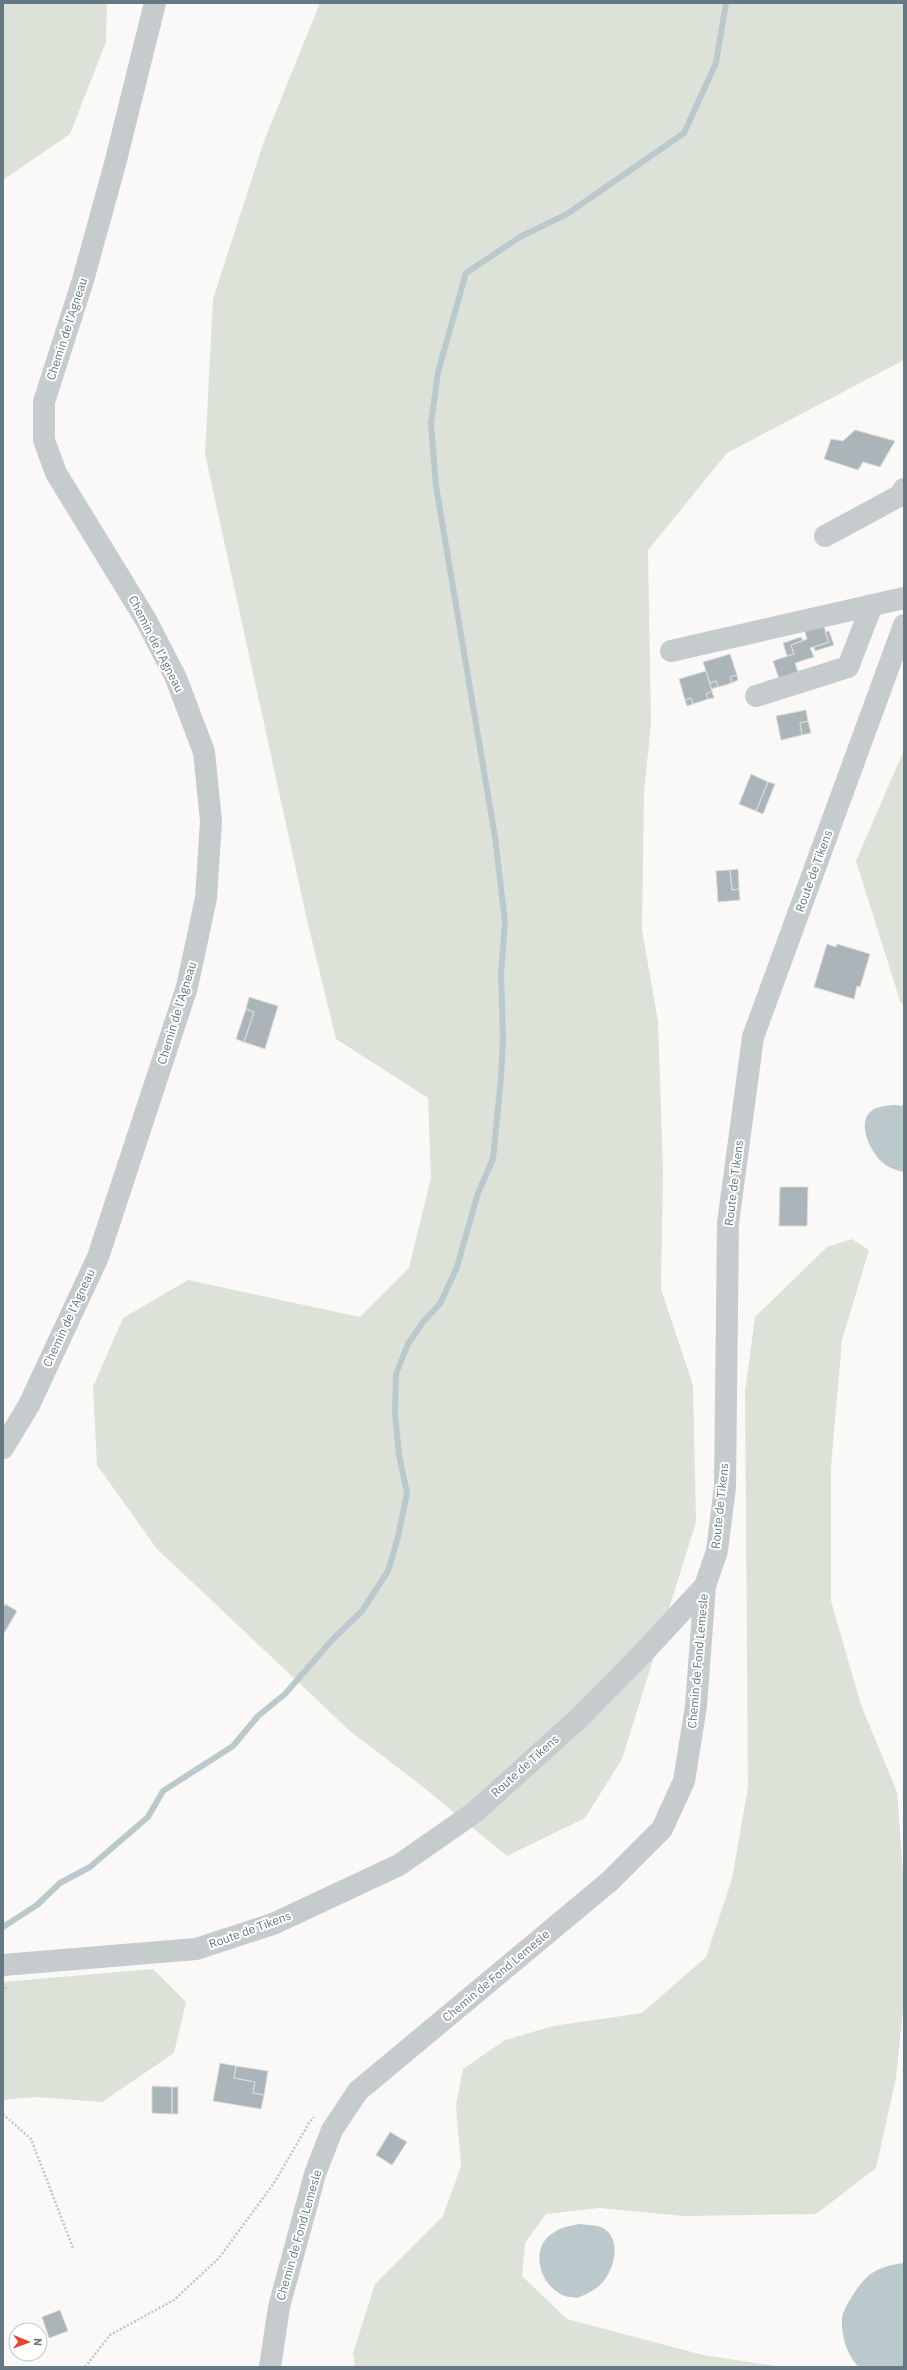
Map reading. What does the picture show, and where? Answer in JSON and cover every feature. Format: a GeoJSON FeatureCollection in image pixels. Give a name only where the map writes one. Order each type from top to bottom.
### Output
{"type":"FeatureCollection","features":[{"type":"Feature","properties":{"kind":"street","name":"Chemin de l’Agneau"},"geometry":{"type":"LineString","coordinates":[[3,1448],[29,1405],[98,1257],[187,988],[206,898],[212,821],[204,752],[176,678],[149,626],[56,473],[44,440],[44,402],[85,273],[115,164],[155,3]]}},
{"type":"Feature","properties":{"kind":"street"},"geometry":{"type":"LineString","coordinates":[[825,536],[901,495],[904,489]]}},
{"type":"Feature","properties":{"kind":"street"},"geometry":{"type":"LineString","coordinates":[[671,651],[904,598]]}},
{"type":"Feature","properties":{"kind":"street"},"geometry":{"type":"LineString","coordinates":[[756,696],[848,667],[872,605]]}},
{"type":"Feature","properties":{"kind":"street","name":"Route de Tikens"},"geometry":{"type":"LineString","coordinates":[[3,1965],[196,1949],[273,1924],[399,1865],[475,1812],[573,1723],[643,1653],[705,1586],[717,1551],[725,1487],[728,1224],[753,1037],[904,624]]}},
{"type":"Feature","properties":{"kind":"street","name":"Chemin de Fond Lemesle"},"geometry":{"type":"LineString","coordinates":[[270,2367],[279,2307],[315,2174],[332,2130],[358,2091],[610,1881],[662,1829],[684,1781],[696,1706],[705,1586]]}},
{"type":"Feature","properties":{"kind":"path"},"geometry":{"type":"LineString","coordinates":[[3,2114],[31,2139],[73,2248]]}},
{"type":"Feature","properties":{"kind":"path"},"geometry":{"type":"LineString","coordinates":[[85,2367],[110,2335],[174,2300],[219,2258],[274,2183],[309,2123],[318,2114]]}},
{"type":"Feature","properties":{"kind":"shaded area"},"geometry":{"type":"Polygon","coordinates":[[[3,3],[107,3],[106,42],[70,134],[3,180],[3,3]]]}},
{"type":"Feature","properties":{"kind":"shaded area"},"geometry":{"type":"Polygon","coordinates":[[[320,3],[904,3],[904,360],[727,453],[648,550],[651,724],[644,793],[642,930],[658,1021],[663,1172],[661,1289],[693,1385],[696,1522],[622,1759],[585,1818],[507,1856],[423,1787],[350,1731],[157,1549],[97,1465],[93,1387],[123,1318],[188,1280],[360,1317],[409,1268],[431,1178],[428,1098],[336,1039],[307,920],[205,454],[213,299],[264,141],[320,3]]]}},
{"type":"Feature","properties":{"kind":"shaded area"},"geometry":{"type":"Polygon","coordinates":[[[904,750],[904,1006],[900,1001],[856,861],[904,750]]]}},
{"type":"Feature","properties":{"kind":"shaded area"},"geometry":{"type":"Polygon","coordinates":[[[894,1105],[904,1106],[904,1172],[889,1167],[878,1158],[870,1145],[865,1131],[866,1117],[872,1110],[878,1107],[894,1105]]]}},
{"type":"Feature","properties":{"kind":"shaded area"},"geometry":{"type":"Polygon","coordinates":[[[852,1239],[869,1250],[842,1340],[831,1466],[831,1601],[861,1705],[897,1792],[904,1887],[904,2000],[896,2078],[876,2168],[816,2214],[684,2216],[599,2208],[546,2214],[525,2243],[522,2276],[567,2319],[703,2355],[783,2367],[355,2367],[353,2353],[375,2284],[443,2216],[461,2166],[456,2105],[463,2069],[505,2040],[553,2026],[642,2013],[706,1957],[732,1879],[748,1787],[745,1391],[755,1317],[827,1247],[852,1239]]]}},
{"type":"Feature","properties":{"kind":"shaded area"},"geometry":{"type":"Polygon","coordinates":[[[153,1969],[186,2002],[174,2053],[102,2102],[34,2097],[3,2100],[3,1982],[153,1969]]]}},
{"type":"Feature","properties":{"kind":"shaded area"},"geometry":{"type":"Polygon","coordinates":[[[579,2224],[599,2226],[608,2232],[612,2238],[614,2254],[610,2271],[601,2284],[590,2292],[577,2298],[563,2295],[552,2288],[542,2273],[540,2255],[541,2247],[546,2239],[553,2233],[562,2228],[579,2224]]]}},
{"type":"Feature","properties":{"kind":"shaded area"},"geometry":{"type":"Polygon","coordinates":[[[904,2263],[904,2367],[859,2367],[851,2357],[844,2338],[842,2319],[847,2304],[862,2282],[873,2272],[904,2263]]]}},
{"type":"Feature","properties":{"kind":"building"},"geometry":{"type":"Polygon","coordinates":[[[855,430],[895,441],[880,467],[863,462],[858,470],[824,459],[831,439],[843,441],[855,430]]]}},
{"type":"Feature","properties":{"kind":"building"},"geometry":{"type":"Polygon","coordinates":[[[823,623],[829,642],[810,648],[814,657],[795,663],[798,672],[779,679],[773,661],[794,654],[791,645],[807,639],[804,629],[823,623]]]}},
{"type":"Feature","properties":{"kind":"building"},"geometry":{"type":"Polygon","coordinates":[[[829,631],[834,645],[815,651],[814,647],[829,642],[825,632],[829,631]]]}},
{"type":"Feature","properties":{"kind":"building"},"geometry":{"type":"Polygon","coordinates":[[[801,637],[803,641],[791,645],[794,654],[787,656],[783,643],[801,637]]]}},
{"type":"Feature","properties":{"kind":"building"},"geometry":{"type":"Polygon","coordinates":[[[730,654],[737,675],[730,677],[732,683],[718,687],[716,681],[710,683],[703,662],[730,654]]]}},
{"type":"Feature","properties":{"kind":"building"},"geometry":{"type":"Polygon","coordinates":[[[706,671],[712,691],[706,694],[708,699],[693,704],[691,698],[685,700],[679,679],[706,671]]]}},
{"type":"Feature","properties":{"kind":"building"},"geometry":{"type":"Polygon","coordinates":[[[737,675],[738,680],[732,683],[730,677],[737,675]]]}},
{"type":"Feature","properties":{"kind":"building"},"geometry":{"type":"Polygon","coordinates":[[[716,681],[718,687],[711,689],[710,683],[716,681]]]}},
{"type":"Feature","properties":{"kind":"building"},"geometry":{"type":"Polygon","coordinates":[[[712,691],[714,698],[708,699],[706,694],[712,691]]]}},
{"type":"Feature","properties":{"kind":"building"},"geometry":{"type":"Polygon","coordinates":[[[691,698],[693,704],[687,706],[685,700],[691,698]]]}},
{"type":"Feature","properties":{"kind":"building"},"geometry":{"type":"Polygon","coordinates":[[[806,710],[808,721],[800,723],[802,735],[781,740],[776,716],[806,710]]]}},
{"type":"Feature","properties":{"kind":"building"},"geometry":{"type":"Polygon","coordinates":[[[808,721],[811,733],[802,735],[800,723],[808,721]]]}},
{"type":"Feature","properties":{"kind":"building"},"geometry":{"type":"Polygon","coordinates":[[[751,774],[768,782],[756,811],[739,804],[751,774]]]}},
{"type":"Feature","properties":{"kind":"building"},"geometry":{"type":"Polygon","coordinates":[[[768,782],[775,784],[763,814],[756,811],[768,782]]]}},
{"type":"Feature","properties":{"kind":"building"},"geometry":{"type":"Polygon","coordinates":[[[738,869],[739,889],[732,890],[730,870],[738,869]]]}},
{"type":"Feature","properties":{"kind":"building"},"geometry":{"type":"Polygon","coordinates":[[[730,870],[732,890],[739,889],[740,900],[718,902],[716,871],[730,870]]]}},
{"type":"Feature","properties":{"kind":"building"},"geometry":{"type":"Polygon","coordinates":[[[827,944],[836,947],[837,944],[870,954],[860,987],[857,986],[854,999],[814,987],[827,944]]]}},
{"type":"Feature","properties":{"kind":"building"},"geometry":{"type":"Polygon","coordinates":[[[249,997],[278,1006],[265,1049],[244,1042],[254,1012],[246,1009],[249,997]]]}},
{"type":"Feature","properties":{"kind":"building"},"geometry":{"type":"Polygon","coordinates":[[[246,1009],[254,1012],[244,1042],[236,1039],[246,1009]]]}},
{"type":"Feature","properties":{"kind":"building"},"geometry":{"type":"Polygon","coordinates":[[[780,1187],[808,1187],[807,1226],[779,1226],[780,1187]]]}},
{"type":"Feature","properties":{"kind":"building"},"geometry":{"type":"Polygon","coordinates":[[[5,1604],[17,1611],[3,1635],[3,1608],[5,1604]]]}},
{"type":"Feature","properties":{"kind":"building"},"geometry":{"type":"Polygon","coordinates":[[[220,2063],[236,2066],[234,2078],[255,2082],[253,2093],[264,2095],[261,2109],[213,2101],[220,2063]]]}},
{"type":"Feature","properties":{"kind":"building"},"geometry":{"type":"Polygon","coordinates":[[[236,2066],[268,2071],[264,2095],[253,2093],[255,2082],[234,2078],[236,2066]]]}},
{"type":"Feature","properties":{"kind":"building"},"geometry":{"type":"Polygon","coordinates":[[[152,2086],[172,2087],[172,2114],[152,2113],[152,2086]]]}},
{"type":"Feature","properties":{"kind":"building"},"geometry":{"type":"Polygon","coordinates":[[[172,2087],[178,2087],[178,2114],[172,2114],[172,2087]]]}},
{"type":"Feature","properties":{"kind":"building"},"geometry":{"type":"Polygon","coordinates":[[[390,2132],[407,2142],[392,2165],[376,2155],[390,2132]]]}},
{"type":"Feature","properties":{"kind":"building"},"geometry":{"type":"Polygon","coordinates":[[[60,2310],[68,2331],[49,2338],[48,2322],[44,2322],[42,2317],[60,2310]]]}},
{"type":"Feature","properties":{"kind":"waterway"},"geometry":{"type":"LineString","coordinates":[[3,1927],[37,1905],[60,1883],[90,1867],[148,1817],[163,1791],[233,1746],[258,1716],[285,1694],[332,1640],[362,1611],[388,1571],[398,1537],[407,1493],[399,1455],[395,1413],[396,1374],[408,1344],[423,1322],[440,1304],[457,1267],[478,1193],[493,1159],[501,1078],[503,1039],[501,974],[505,922],[495,837],[436,486],[431,424],[438,372],[466,273],[520,237],[567,214],[684,133],[716,63],[726,3]]}}]}
